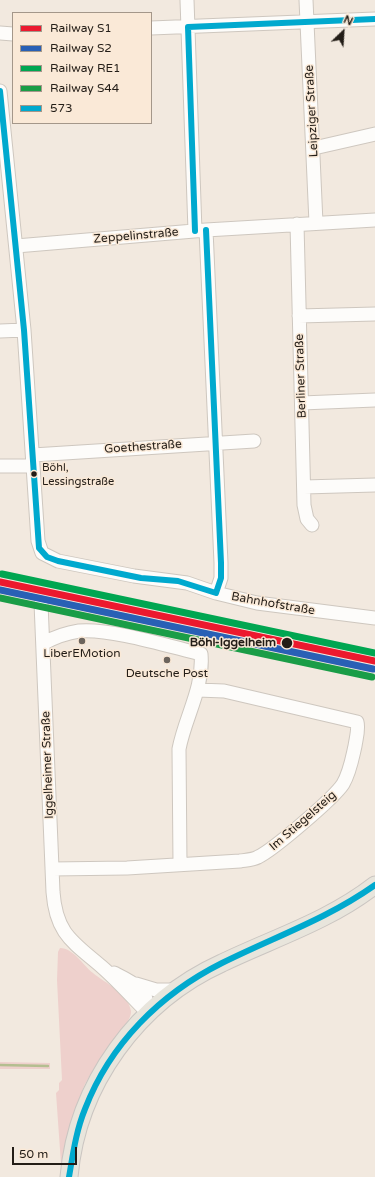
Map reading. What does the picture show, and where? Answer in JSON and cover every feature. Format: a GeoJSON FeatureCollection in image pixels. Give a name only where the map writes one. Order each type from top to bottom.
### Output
{"type":"FeatureCollection","features":[{"type":"Feature","properties":{"kind":"main road"},"geometry":{"type":"LineString","coordinates":[[69,1177],[78,1129],[94,1086],[118,1047],[148,1013],[176,990],[222,962],[331,914],[356,899],[375,885]]}},
{"type":"Feature","properties":{"kind":"street"},"geometry":{"type":"LineString","coordinates":[[187,0],[216,442],[221,563],[220,578],[216,593]]}},
{"type":"Feature","properties":{"kind":"street","name":"Leipziger Straße"},"geometry":{"type":"LineString","coordinates":[[306,0],[314,148],[316,223]]}},
{"type":"Feature","properties":{"kind":"street"},"geometry":{"type":"LineString","coordinates":[[152,28],[375,19]]}},
{"type":"Feature","properties":{"kind":"street"},"geometry":{"type":"LineString","coordinates":[[0,33],[12,34]]}},
{"type":"Feature","properties":{"kind":"street","name":"Bahnhofstraße"},"geometry":{"type":"LineString","coordinates":[[0,91],[5,174],[16,246],[24,330],[38,541],[42,553],[47,557],[58,561],[141,578],[183,582],[216,593],[280,607],[375,618]]}},
{"type":"Feature","properties":{"kind":"street"},"geometry":{"type":"LineString","coordinates":[[314,148],[375,134]]}},
{"type":"Feature","properties":{"kind":"street","name":"Zeppelinstraße"},"geometry":{"type":"LineString","coordinates":[[16,246],[297,224],[375,220]]}},
{"type":"Feature","properties":{"kind":"street","name":"Berliner Straße"},"geometry":{"type":"LineString","coordinates":[[297,224],[304,487],[306,514],[312,525]]}},
{"type":"Feature","properties":{"kind":"street"},"geometry":{"type":"LineString","coordinates":[[299,316],[375,314]]}},
{"type":"Feature","properties":{"kind":"street"},"geometry":{"type":"LineString","coordinates":[[0,331],[24,330]]}},
{"type":"Feature","properties":{"kind":"street"},"geometry":{"type":"LineString","coordinates":[[302,403],[375,400]]}},
{"type":"Feature","properties":{"kind":"street","name":"Goethestraße"},"geometry":{"type":"LineString","coordinates":[[0,466],[33,460],[216,442],[254,441]]}},
{"type":"Feature","properties":{"kind":"street"},"geometry":{"type":"LineString","coordinates":[[304,487],[375,485]]}},
{"type":"Feature","properties":{"kind":"street","name":"Iggelheimer Straße"},"geometry":{"type":"LineString","coordinates":[[41,603],[44,643],[54,907],[60,926],[81,950],[102,966]]}},
{"type":"Feature","properties":{"kind":"street"},"geometry":{"type":"LineString","coordinates":[[44,643],[64,634],[80,631],[93,631],[109,633],[201,654],[202,668],[198,690],[181,736],[179,749],[180,864]]}},
{"type":"Feature","properties":{"kind":"street","name":"Im Stiegelsteig"},"geometry":{"type":"LineString","coordinates":[[52,869],[127,868],[240,861],[257,858],[267,852],[338,790],[349,770],[358,728],[357,722],[224,691],[198,690]]}},
{"type":"Feature","properties":{"kind":"street"},"geometry":{"type":"LineString","coordinates":[[102,966],[136,984],[156,990],[176,990]]}},
{"type":"Feature","properties":{"kind":"street"},"geometry":{"type":"LineString","coordinates":[[102,966],[148,1013]]}},
{"type":"Feature","properties":{"kind":"street"},"geometry":{"type":"LineString","coordinates":[[136,984],[147,998],[148,1013]]}},
{"type":"Feature","properties":{"kind":"shaded area"},"geometry":{"type":"Polygon","coordinates":[[[60,948],[74,954],[93,973],[121,994],[129,1005],[131,1011],[129,1020],[107,1048],[85,1084],[69,1133],[63,1163],[61,1164],[56,1093],[59,1090],[59,1083],[62,1080],[57,980],[58,952],[60,948]]]}},
{"type":"Feature","properties":{"kind":"shaded area"},"geometry":{"type":"Polygon","coordinates":[[[0,1062],[50,1063],[50,1069],[0,1069],[0,1062]]]}},
{"type":"Feature","properties":{"kind":"waterway"},"geometry":{"type":"LineString","coordinates":[[0,1065],[48,1066]]}},
{"type":"Feature","properties":{"kind":"rail line","name":"RE1"},"geometry":{"type":"LineString","coordinates":[[2,574],[375,653]]}},
{"type":"Feature","properties":{"kind":"rail line","name":"S1"},"geometry":{"type":"LineString","coordinates":[[0,582],[375,661]]}},
{"type":"Feature","properties":{"kind":"rail line","name":"S2"},"geometry":{"type":"LineString","coordinates":[[0,590],[373,669]]}},
{"type":"Feature","properties":{"kind":"rail line","name":"S44"},"geometry":{"type":"LineString","coordinates":[[0,598],[372,677]]}},
{"type":"Feature","properties":{"kind":"transit line","name":"573"},"geometry":{"type":"LineString","coordinates":[[188,27],[375,19]]}},
{"type":"Feature","properties":{"kind":"transit line","name":"573"},"geometry":{"type":"LineString","coordinates":[[188,27],[195,231]]}},
{"type":"Feature","properties":{"kind":"transit line","name":"573"},"geometry":{"type":"LineString","coordinates":[[0,91],[24,330],[39,548],[47,557],[58,561],[141,578],[178,581],[216,593]]}},
{"type":"Feature","properties":{"kind":"transit line","name":"573"},"geometry":{"type":"LineString","coordinates":[[206,230],[221,563],[221,578],[216,593]]}},
{"type":"Feature","properties":{"kind":"transit line","name":"573"},"geometry":{"type":"LineString","coordinates":[[69,1177],[79,1126],[96,1085],[108,1063],[123,1042],[140,1023],[178,990],[199,976],[222,963],[319,918],[357,897],[375,885]]}},
{"type":"Feature","properties":{"kind":"place","name":"Böhl, Lessingstraße"},"geometry":{"type":"Point","coordinates":[34,474]}},
{"type":"Feature","properties":{"kind":"place","name":"LiberEMotion"},"geometry":{"type":"Point","coordinates":[82,641]}},
{"type":"Feature","properties":{"kind":"place","name":"Böhl-Iggelheim"},"geometry":{"type":"Point","coordinates":[287,643]}},
{"type":"Feature","properties":{"kind":"place","name":"Deutsche Post"},"geometry":{"type":"Point","coordinates":[167,660]}}]}
